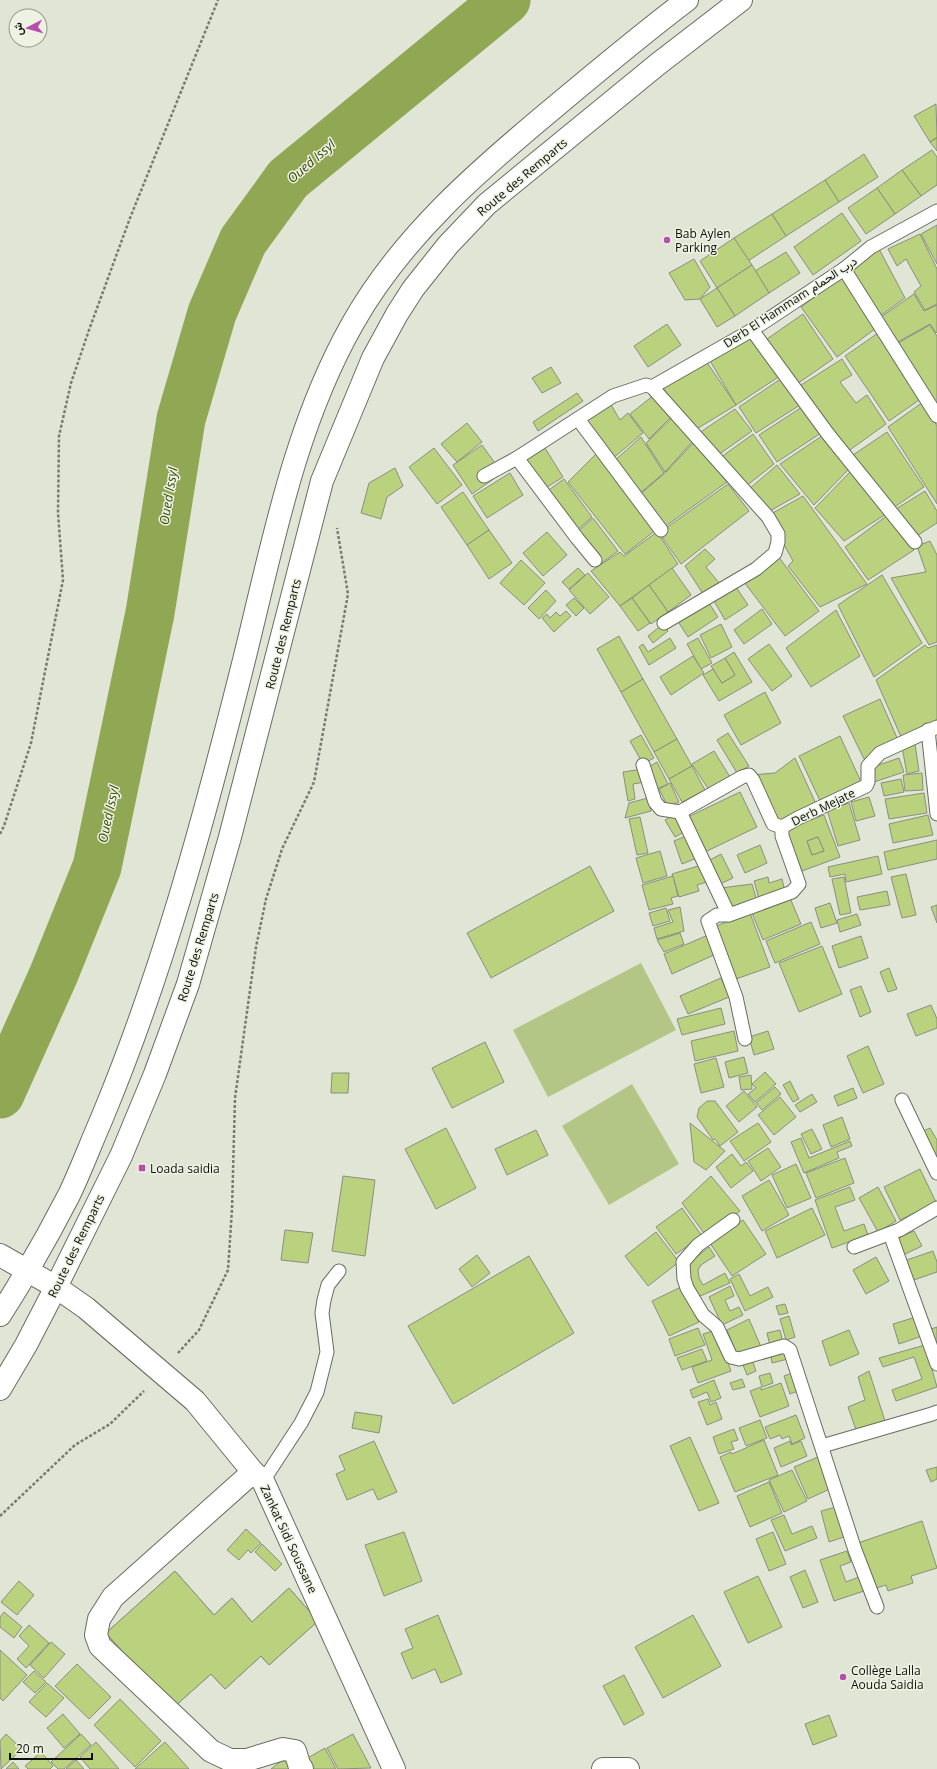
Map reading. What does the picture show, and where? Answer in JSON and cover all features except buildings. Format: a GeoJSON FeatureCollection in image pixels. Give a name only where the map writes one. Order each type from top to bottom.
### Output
{"type":"FeatureCollection","features":[{"type":"Feature","properties":{"kind":"main road"},"geometry":{"type":"LineString","coordinates":[[0,1315],[28,1271],[69,1194],[126,1061],[156,978],[202,822],[241,672],[270,550],[292,470],[325,379],[350,328],[392,264],[432,218],[452,198],[516,139],[636,39],[687,0]]}},
{"type":"Feature","properties":{"kind":"main road","name":"Route des Remparts"},"geometry":{"type":"LineString","coordinates":[[0,1390],[26,1345],[56,1287],[120,1156],[155,1074],[188,984],[230,837],[322,480],[373,358],[397,314],[413,289],[448,245],[487,204],[658,64],[741,0]]}},
{"type":"Feature","properties":{"kind":"main road","name":"Zankat Sidi Soussane"},"geometry":{"type":"LineString","coordinates":[[0,1255],[56,1287],[86,1308],[195,1401],[258,1477],[394,1769]]}},
{"type":"Feature","properties":{"kind":"main road"},"geometry":{"type":"LineString","coordinates":[[258,1477],[113,1597],[99,1619],[96,1635],[100,1646],[211,1750],[230,1760],[247,1760],[283,1749],[295,1751],[302,1769]]}},
{"type":"Feature","properties":{"kind":"main road"},"geometry":{"type":"LineString","coordinates":[[603,1769],[628,1769]]}},
{"type":"Feature","properties":{"kind":"lane","name":"Derb El Hammam درب الحمام"},"geometry":{"type":"LineString","coordinates":[[484,476],[517,458],[613,396],[646,384],[652,387],[752,330],[844,269],[871,247],[937,210]]}},
{"type":"Feature","properties":{"kind":"lane"},"geometry":{"type":"LineString","coordinates":[[844,269],[937,416]]}},
{"type":"Feature","properties":{"kind":"lane"},"geometry":{"type":"LineString","coordinates":[[752,330],[828,434],[915,542]]}},
{"type":"Feature","properties":{"kind":"lane"},"geometry":{"type":"LineString","coordinates":[[652,387],[768,517],[778,534],[778,542],[775,553],[756,569],[664,624]]}},
{"type":"Feature","properties":{"kind":"lane"},"geometry":{"type":"LineString","coordinates":[[578,419],[661,530]]}},
{"type":"Feature","properties":{"kind":"lane"},"geometry":{"type":"LineString","coordinates":[[517,458],[595,560]]}},
{"type":"Feature","properties":{"kind":"lane","name":"Derb Mejate"},"geometry":{"type":"LineString","coordinates":[[745,1039],[736,997],[708,921],[717,915],[729,915],[792,892],[799,884],[782,836],[782,827],[866,786],[868,782],[868,766],[880,753],[932,728],[937,814]]}},
{"type":"Feature","properties":{"kind":"lane"},"geometry":{"type":"LineString","coordinates":[[643,765],[655,802],[661,809],[680,812],[742,777],[749,776],[753,780],[773,824],[782,827]]}},
{"type":"Feature","properties":{"kind":"lane"},"geometry":{"type":"LineString","coordinates":[[680,812],[729,915]]}},
{"type":"Feature","properties":{"kind":"lane"},"geometry":{"type":"LineString","coordinates":[[902,1100],[937,1173]]}},
{"type":"Feature","properties":{"kind":"lane"},"geometry":{"type":"LineString","coordinates":[[854,1247],[890,1234],[937,1208]]}},
{"type":"Feature","properties":{"kind":"lane"},"geometry":{"type":"LineString","coordinates":[[732,1220],[698,1245],[683,1262],[684,1279],[687,1288],[703,1315],[717,1327],[731,1357],[739,1359],[772,1348],[784,1346],[788,1347],[793,1357],[855,1550],[878,1607]]}},
{"type":"Feature","properties":{"kind":"lane"},"geometry":{"type":"LineString","coordinates":[[890,1234],[937,1364]]}},
{"type":"Feature","properties":{"kind":"lane"},"geometry":{"type":"LineString","coordinates":[[258,1477],[301,1423],[317,1392],[327,1352],[322,1312],[324,1300],[328,1285],[339,1271]]}},
{"type":"Feature","properties":{"kind":"lane"},"geometry":{"type":"LineString","coordinates":[[822,1446],[937,1412]]}},
{"type":"Feature","properties":{"kind":"path"},"geometry":{"type":"LineString","coordinates":[[0,834],[4,826],[31,743],[63,580],[58,513],[59,436],[71,383],[89,330],[156,150],[180,98],[218,0]]}},
{"type":"Feature","properties":{"kind":"path"},"geometry":{"type":"LineString","coordinates":[[0,1516],[75,1445],[110,1424],[138,1398],[199,1330],[228,1270],[232,1209],[235,1098],[256,947],[266,899],[282,850],[314,782],[348,594],[337,525]]}},
{"type":"Feature","properties":{"kind":"green space"},"geometry":{"type":"Polygon","coordinates":[[[641,963],[676,1030],[548,1097],[513,1030],[641,963]]]}},
{"type":"Feature","properties":{"kind":"green space"},"geometry":{"type":"Polygon","coordinates":[[[632,1084],[679,1164],[609,1205],[562,1126],[632,1084]]]}},
{"type":"Feature","properties":{"kind":"waterway","name":"Oued Issyl"},"geometry":{"type":"LineString","coordinates":[[0,1094],[53,976],[97,867],[150,613],[181,419],[212,313],[243,241],[288,179],[506,0]]}},
{"type":"Feature","properties":{"kind":"place","name":"Bab Aylen Parking"},"geometry":{"type":"Point","coordinates":[667,240]}},
{"type":"Feature","properties":{"kind":"place","name":"Loada saidia"},"geometry":{"type":"Point","coordinates":[142,1168]}},
{"type":"Feature","properties":{"kind":"place","name":"Collège Lalla Aouda Saidia"},"geometry":{"type":"Point","coordinates":[843,1677]}}]}
